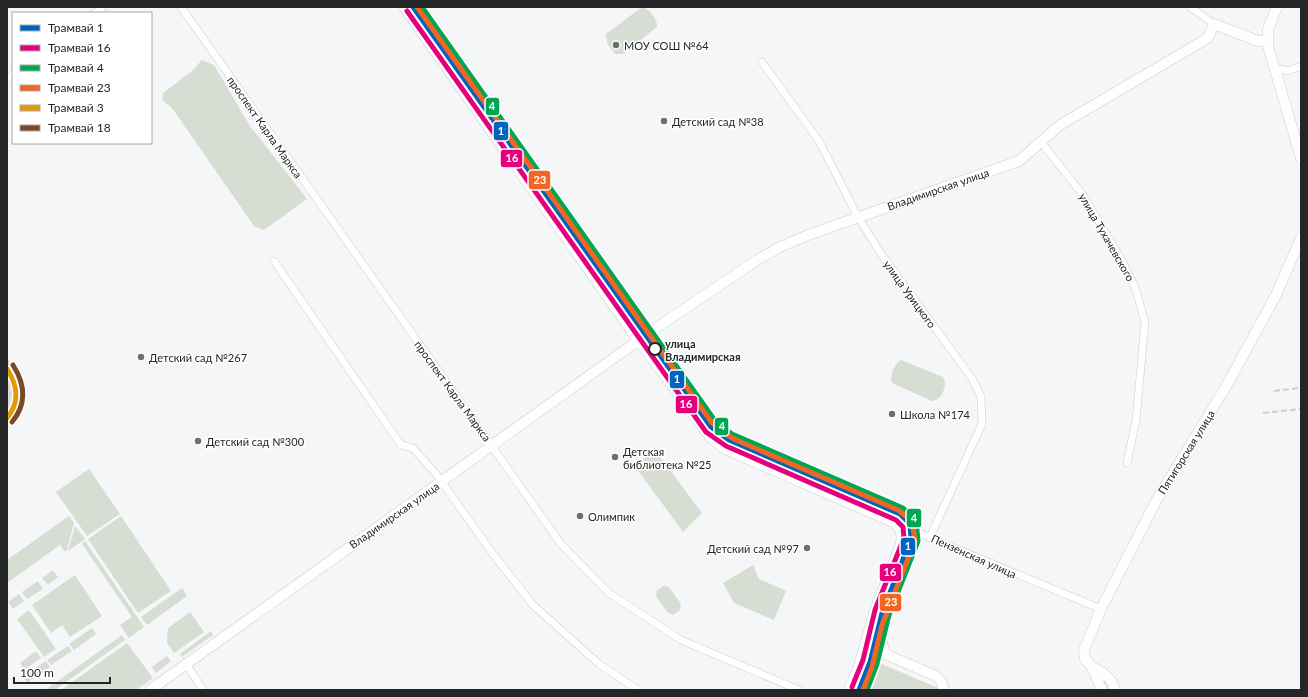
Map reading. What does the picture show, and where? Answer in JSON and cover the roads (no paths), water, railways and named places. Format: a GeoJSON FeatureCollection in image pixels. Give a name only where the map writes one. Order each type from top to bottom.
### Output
{"type":"FeatureCollection","features":[{"type":"Feature","properties":{"kind":"main road"},"geometry":{"type":"LineString","coordinates":[[404,7],[638,340],[711,438],[720,446],[895,523],[900,529],[902,538],[900,547],[875,610],[859,666],[849,690]]}},
{"type":"Feature","properties":{"kind":"main road"},"geometry":{"type":"LineString","coordinates":[[417,7],[549,197],[712,425],[724,435],[902,512],[912,520],[916,532],[914,542],[881,624],[880,639],[885,654]]}},
{"type":"Feature","properties":{"kind":"main road"},"geometry":{"type":"LineString","coordinates":[[1277,7],[1268,29],[1268,42],[1275,72],[1301,158]]}},
{"type":"Feature","properties":{"kind":"main road","name":"Владимирская улица"},"geometry":{"type":"LineString","coordinates":[[150,690],[441,483],[638,340],[712,289],[780,247],[858,217],[1019,161],[1060,125],[1208,38],[1214,24]]}},
{"type":"Feature","properties":{"kind":"main road"},"geometry":{"type":"LineString","coordinates":[[1214,24],[1258,41],[1268,42]]}},
{"type":"Feature","properties":{"kind":"main road","name":"Пятигорская улица"},"geometry":{"type":"LineString","coordinates":[[1102,690],[1092,667],[1086,659],[1084,650],[1101,609],[1156,501],[1231,378],[1276,294],[1301,238]]}},
{"type":"Feature","properties":{"kind":"main road"},"geometry":{"type":"LineString","coordinates":[[900,529],[916,532]]}},
{"type":"Feature","properties":{"kind":"main road"},"geometry":{"type":"LineString","coordinates":[[859,666],[869,658],[885,654],[936,676],[941,681],[944,690]]}},
{"type":"Feature","properties":{"kind":"main road"},"geometry":{"type":"LineString","coordinates":[[1092,667],[1102,672],[1109,679],[1115,690]]}},
{"type":"Feature","properties":{"kind":"street","name":"проспект Карла Маркса"},"geometry":{"type":"LineString","coordinates":[[180,7],[492,446],[549,530],[585,570],[609,593],[681,640],[799,690]]}},
{"type":"Feature","properties":{"kind":"street"},"geometry":{"type":"LineString","coordinates":[[1190,7],[1214,24]]}},
{"type":"Feature","properties":{"kind":"street","name":"улица Урицкого"},"geometry":{"type":"LineString","coordinates":[[762,62],[819,141],[858,217],[882,255],[973,380],[981,397],[982,424],[930,537]]}},
{"type":"Feature","properties":{"kind":"street"},"geometry":{"type":"LineString","coordinates":[[1275,72],[1282,69],[1288,71],[1301,66]]}},
{"type":"Feature","properties":{"kind":"street","name":"улица Тухачевского"},"geometry":{"type":"LineString","coordinates":[[1041,142],[1083,195],[1121,259],[1135,286],[1145,322],[1136,420],[1127,463]]}},
{"type":"Feature","properties":{"kind":"street"},"geometry":{"type":"LineString","coordinates":[[274,261],[401,445],[413,448],[436,475],[493,554],[533,604],[598,664],[638,690]]}},
{"type":"Feature","properties":{"kind":"street","name":"Пензенская улица"},"geometry":{"type":"LineString","coordinates":[[916,532],[1101,609]]}},
{"type":"Feature","properties":{"kind":"street"},"geometry":{"type":"LineString","coordinates":[[186,664],[203,690]]}},
{"type":"Feature","properties":{"kind":"railway"},"geometry":{"type":"LineString","coordinates":[[1274,391],[1301,388]]}},
{"type":"Feature","properties":{"kind":"railway"},"geometry":{"type":"LineString","coordinates":[[1263,413],[1301,409]]}},
{"type":"Feature","properties":{"kind":"tram line","name":"1"},"geometry":{"type":"LineString","coordinates":[[413,7],[711,427],[729,440],[900,514],[910,524],[911,539],[882,613],[870,662],[859,690]]}},
{"type":"Feature","properties":{"kind":"tram line","name":"23"},"geometry":{"type":"LineString","coordinates":[[417,7],[712,423],[736,440],[898,510],[912,521],[915,541],[882,625],[872,667],[863,690]]}},
{"type":"Feature","properties":{"kind":"tram line","name":"4"},"geometry":{"type":"LineString","coordinates":[[422,7],[716,422],[732,434],[903,508],[916,520],[918,541],[889,615],[877,664],[867,690]]}},
{"type":"Feature","properties":{"kind":"tram line","name":"16"},"geometry":{"type":"LineString","coordinates":[[407,11],[706,432],[726,446],[896,520],[903,527],[904,538],[875,610],[863,660],[852,687]]}},
{"type":"Feature","properties":{"kind":"tram line","name":"18"},"geometry":{"type":"LineString","coordinates":[[12,422],[20,408],[23,394],[20,379],[13,365]]}},
{"type":"Feature","properties":{"kind":"tram line","name":"3"},"geometry":{"type":"LineString","coordinates":[[7,369],[11,375],[16,394],[14,406],[7,418]]}},
{"type":"Feature","properties":{"kind":"place","name":"МОУ СОШ №64"},"geometry":{"type":"Point","coordinates":[616,45]}},
{"type":"Feature","properties":{"kind":"place","name":"Детский сад №38"},"geometry":{"type":"Point","coordinates":[664,121]}},
{"type":"Feature","properties":{"kind":"place","name":"улица Владимирская"},"geometry":{"type":"Point","coordinates":[655,349]}},
{"type":"Feature","properties":{"kind":"place","name":"Детский сад №267"},"geometry":{"type":"Point","coordinates":[141,357]}},
{"type":"Feature","properties":{"kind":"place","name":"Школа №174"},"geometry":{"type":"Point","coordinates":[892,414]}},
{"type":"Feature","properties":{"kind":"place","name":"Детский сад №300"},"geometry":{"type":"Point","coordinates":[198,441]}},
{"type":"Feature","properties":{"kind":"place","name":"Детская библиотека №25"},"geometry":{"type":"Point","coordinates":[615,457]}},
{"type":"Feature","properties":{"kind":"place","name":"Олимпик"},"geometry":{"type":"Point","coordinates":[580,516]}},
{"type":"Feature","properties":{"kind":"place","name":"Детский сад №97"},"geometry":{"type":"Point","coordinates":[807,548]}}]}
